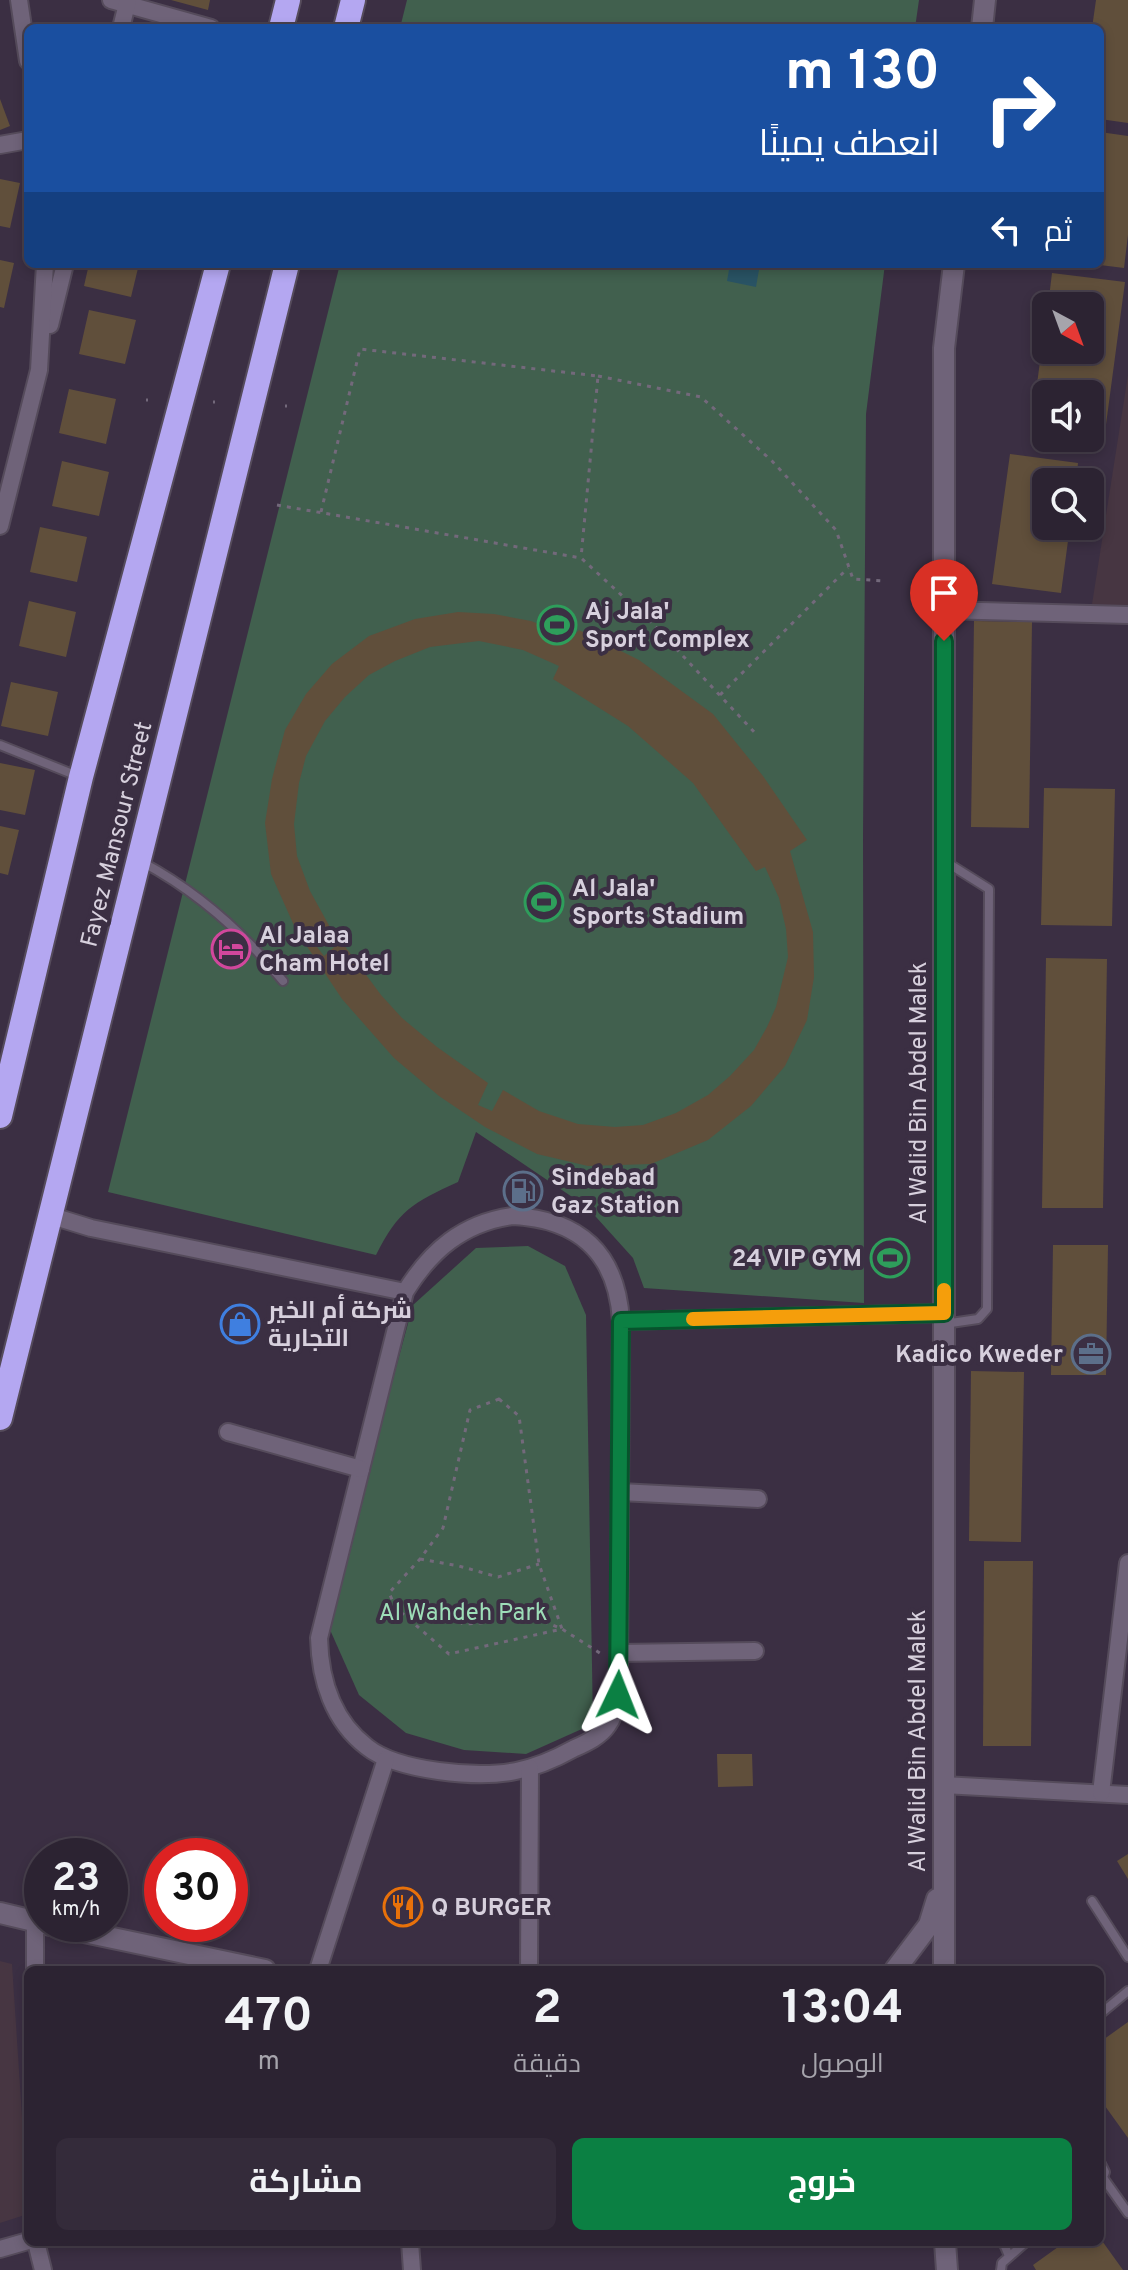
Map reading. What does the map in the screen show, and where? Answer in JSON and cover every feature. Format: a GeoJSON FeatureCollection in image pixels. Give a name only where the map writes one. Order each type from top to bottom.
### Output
{"type":"FeatureCollection","features":[{"type":"Feature","properties":{"kind":"highway"},"geometry":{"type":"LineString","coordinates":[[282,24],[288,0]]}},
{"type":"Feature","properties":{"kind":"highway"},"geometry":{"type":"LineString","coordinates":[[347,24],[353,0]]}},
{"type":"Feature","properties":{"kind":"highway","name":"Fayez Mansour Street"},"geometry":{"type":"LineString","coordinates":[[0,1116],[81,777],[217,268]]}},
{"type":"Feature","properties":{"kind":"highway","name":"Fayez Mansour Street"},"geometry":{"type":"LineString","coordinates":[[0,1418],[286,268]]}},
{"type":"Feature","properties":{"kind":"main road"},"geometry":{"type":"LineString","coordinates":[[982,24],[985,0]]}},
{"type":"Feature","properties":{"kind":"main road","name":"Al Walid Bin Abdel Malek"},"geometry":{"type":"LineString","coordinates":[[944,1966],[944,348],[954,268]]}},
{"type":"Feature","properties":{"kind":"main road"},"geometry":{"type":"LineString","coordinates":[[898,1966],[929,1925],[943,1877]]}},
{"type":"Feature","properties":{"kind":"main road"},"geometry":{"type":"LineString","coordinates":[[0,1913],[24,1919]]}},
{"type":"Feature","properties":{"kind":"main road"},"geometry":{"type":"LineString","coordinates":[[128,1941],[246,1966]]}},
{"type":"Feature","properties":{"kind":"main road"},"geometry":{"type":"LineString","coordinates":[[945,2246],[947,2270]]}},
{"type":"Feature","properties":{"kind":"street"},"geometry":{"type":"LineString","coordinates":[[19,0],[24,34]]}},
{"type":"Feature","properties":{"kind":"street"},"geometry":{"type":"LineString","coordinates":[[121,24],[122,1],[198,24]]}},
{"type":"Feature","properties":{"kind":"street"},"geometry":{"type":"LineString","coordinates":[[0,145],[24,141]]}},
{"type":"Feature","properties":{"kind":"street"},"geometry":{"type":"LineString","coordinates":[[39,370],[45,268]]}},
{"type":"Feature","properties":{"kind":"street"},"geometry":{"type":"LineString","coordinates":[[0,526],[64,268]]}},
{"type":"Feature","properties":{"kind":"street"},"geometry":{"type":"LineString","coordinates":[[944,610],[1128,615]]}},
{"type":"Feature","properties":{"kind":"street"},"geometry":{"type":"LineString","coordinates":[[52,1216],[91,1228],[405,1292]]}},
{"type":"Feature","properties":{"kind":"street"},"geometry":{"type":"LineString","coordinates":[[512,1216],[534,1217],[574,1231],[606,1261],[617,1290],[621,1321],[616,1706],[608,1725],[586,1743],[530,1768],[474,1773],[424,1769],[386,1759],[361,1742],[342,1719],[326,1687],[319,1655],[319,1638],[405,1292],[438,1249],[471,1226],[512,1216]]}},
{"type":"Feature","properties":{"kind":"street"},"geometry":{"type":"LineString","coordinates":[[621,1321],[944,1318]]}},
{"type":"Feature","properties":{"kind":"street"},"geometry":{"type":"LineString","coordinates":[[228,1432],[361,1469]]}},
{"type":"Feature","properties":{"kind":"street"},"geometry":{"type":"LineString","coordinates":[[620,1492],[758,1499]]}},
{"type":"Feature","properties":{"kind":"street"},"geometry":{"type":"LineString","coordinates":[[1101,1793],[1128,1563]]}},
{"type":"Feature","properties":{"kind":"street"},"geometry":{"type":"LineString","coordinates":[[619,1659],[755,1651]]}},
{"type":"Feature","properties":{"kind":"street"},"geometry":{"type":"LineString","coordinates":[[319,1966],[386,1759]]}},
{"type":"Feature","properties":{"kind":"street"},"geometry":{"type":"LineString","coordinates":[[529,1966],[530,1768]]}},
{"type":"Feature","properties":{"kind":"street"},"geometry":{"type":"LineString","coordinates":[[943,1785],[1128,1795]]}},
{"type":"Feature","properties":{"kind":"street"},"geometry":{"type":"LineString","coordinates":[[36,1966],[39,1942]]}},
{"type":"Feature","properties":{"kind":"street"},"geometry":{"type":"LineString","coordinates":[[0,2249],[24,2242]]}},
{"type":"Feature","properties":{"kind":"street"},"geometry":{"type":"LineString","coordinates":[[37,2246],[43,2270]]}},
{"type":"Feature","properties":{"kind":"street"},"geometry":{"type":"LineString","coordinates":[[410,2246],[412,2270]]}},
{"type":"Feature","properties":{"kind":"lane"},"geometry":{"type":"LineString","coordinates":[[0,745],[81,777]]}},
{"type":"Feature","properties":{"kind":"lane"},"geometry":{"type":"LineString","coordinates":[[138,859],[182,885],[225,918],[283,981]]}},
{"type":"Feature","properties":{"kind":"lane"},"geometry":{"type":"LineString","coordinates":[[944,861],[989,889],[987,1309],[978,1319],[944,1318]]}},
{"type":"Feature","properties":{"kind":"lane"},"geometry":{"type":"LineString","coordinates":[[1092,1901],[1128,1957]]}},
{"type":"Feature","properties":{"kind":"lane"},"geometry":{"type":"LineString","coordinates":[[1104,2011],[1128,1991]]}},
{"type":"Feature","properties":{"kind":"lane"},"geometry":{"type":"LineString","coordinates":[[1104,2183],[1128,2213]]}},
{"type":"Feature","properties":{"kind":"lane"},"geometry":{"type":"LineString","coordinates":[[1005,2246],[1009,2256]]}},
{"type":"Feature","properties":{"kind":"lane"},"geometry":{"type":"LineString","coordinates":[[1001,2270],[1002,2263],[1021,2246]]}},
{"type":"Feature","properties":{"kind":"path"},"geometry":{"type":"LineString","coordinates":[[321,512],[360,349],[598,376],[701,397],[772,461],[836,530],[853,579],[885,581]]}},
{"type":"Feature","properties":{"kind":"path"},"geometry":{"type":"LineString","coordinates":[[581,558],[598,376]]}},
{"type":"Feature","properties":{"kind":"path"},"geometry":{"type":"LineString","coordinates":[[277,505],[581,558],[654,625],[756,734]]}},
{"type":"Feature","properties":{"kind":"path"},"geometry":{"type":"LineString","coordinates":[[720,695],[849,567]]}},
{"type":"Feature","properties":{"kind":"path"},"geometry":{"type":"LineString","coordinates":[[499,1399],[519,1416],[539,1564],[562,1629],[449,1654],[396,1608],[389,1593],[443,1528],[470,1410],[499,1399]]}},
{"type":"Feature","properties":{"kind":"path"},"geometry":{"type":"LineString","coordinates":[[420,1559],[498,1577],[539,1564]]}},
{"type":"Feature","properties":{"kind":"path"},"geometry":{"type":"LineString","coordinates":[[396,1608],[431,1602],[463,1624],[494,1622],[518,1611],[562,1629],[619,1659]]}},
{"type":"Feature","properties":{"kind":"shaded area"},"geometry":{"type":"Polygon","coordinates":[[[1128,375],[1128,617],[1090,617],[1128,375]]]}},
{"type":"Feature","properties":{"kind":"shaded area"},"geometry":{"type":"Polygon","coordinates":[[[0,1961],[12,1964],[24,2152],[24,2215],[0,2223],[0,1961]]]}},
{"type":"Feature","properties":{"kind":"green space"},"geometry":{"type":"Polygon","coordinates":[[[407,0],[919,0],[916,24],[401,24],[407,0]]]}},
{"type":"Feature","properties":{"kind":"green space","name":"Aj Jala' Sport Complex"},"geometry":{"type":"Polygon","coordinates":[[[339,268],[884,268],[866,414],[864,1303],[644,1288],[633,1258],[587,1207],[476,1132],[458,1182],[408,1210],[392,1228],[376,1255],[108,1192],[339,268]]]}},
{"type":"Feature","properties":{"kind":"green space","name":"Al Wahdeh Park"},"geometry":{"type":"Polygon","coordinates":[[[528,1246],[565,1266],[586,1315],[593,1724],[526,1754],[464,1750],[406,1733],[359,1695],[327,1623],[413,1305],[476,1248],[528,1246]]]}},
{"type":"Feature","properties":{"kind":"water"},"geometry":{"type":"Polygon","coordinates":[[[729,268],[759,268],[756,287],[727,281],[729,268]]]}},
{"type":"Feature","properties":{"kind":"building"},"geometry":{"type":"Polygon","coordinates":[[[171,0],[210,0],[208,10],[171,0]]]}},
{"type":"Feature","properties":{"kind":"building"},"geometry":{"type":"Polygon","coordinates":[[[1096,0],[1128,0],[1128,123],[1104,120],[1104,24],[1093,24],[1096,0]]]}},
{"type":"Feature","properties":{"kind":"building"},"geometry":{"type":"Polygon","coordinates":[[[0,99],[10,126],[0,130],[0,99]]]}},
{"type":"Feature","properties":{"kind":"building"},"geometry":{"type":"Polygon","coordinates":[[[1104,133],[1128,136],[1128,235],[1124,268],[1104,266],[1104,133]]]}},
{"type":"Feature","properties":{"kind":"building"},"geometry":{"type":"Polygon","coordinates":[[[0,179],[20,183],[10,228],[0,226],[0,179]]]}},
{"type":"Feature","properties":{"kind":"building"},"geometry":{"type":"Polygon","coordinates":[[[0,260],[14,263],[4,308],[0,307],[0,260]]]}},
{"type":"Feature","properties":{"kind":"building"},"geometry":{"type":"Polygon","coordinates":[[[88,268],[138,268],[131,297],[84,286],[88,268]]]}},
{"type":"Feature","properties":{"kind":"building"},"geometry":{"type":"Polygon","coordinates":[[[1052,273],[1125,282],[1105,432],[1104,380],[1038,380],[1040,364],[1104,364],[1104,292],[1050,292],[1052,273]]]}},
{"type":"Feature","properties":{"kind":"building"},"geometry":{"type":"Polygon","coordinates":[[[89,310],[136,320],[125,364],[79,354],[89,310]]]}},
{"type":"Feature","properties":{"kind":"building"},"geometry":{"type":"Polygon","coordinates":[[[69,389],[116,399],[106,444],[59,433],[69,389]]]}},
{"type":"Feature","properties":{"kind":"building"},"geometry":{"type":"Polygon","coordinates":[[[1010,454],[1078,463],[1077,468],[1032,468],[1032,540],[1068,540],[1061,593],[992,584],[1010,454]]]}},
{"type":"Feature","properties":{"kind":"building"},"geometry":{"type":"Polygon","coordinates":[[[62,461],[109,472],[99,516],[52,506],[62,461]]]}},
{"type":"Feature","properties":{"kind":"building"},"geometry":{"type":"Polygon","coordinates":[[[40,527],[87,537],[77,582],[30,572],[40,527]]]}},
{"type":"Feature","properties":{"kind":"building"},"geometry":{"type":"Polygon","coordinates":[[[29,601],[76,612],[66,657],[19,646],[29,601]]]}},
{"type":"Feature","properties":{"kind":"building"},"geometry":{"type":"Polygon","coordinates":[[[458,612],[494,614],[531,621],[572,637],[579,630],[639,660],[713,714],[763,776],[807,840],[790,851],[813,932],[814,977],[807,1020],[785,1066],[751,1106],[708,1140],[651,1164],[588,1166],[537,1154],[485,1127],[439,1096],[394,1058],[342,999],[296,930],[271,874],[265,823],[272,779],[285,730],[306,694],[332,664],[369,636],[415,619],[458,612]],[[479,641],[430,647],[369,675],[325,721],[306,756],[294,824],[297,856],[310,891],[331,929],[314,943],[324,956],[341,941],[402,1018],[488,1083],[478,1105],[492,1111],[503,1090],[539,1111],[578,1124],[615,1127],[643,1125],[676,1113],[708,1095],[754,1050],[776,1007],[788,957],[779,898],[765,867],[756,871],[693,783],[628,726],[553,679],[559,666],[523,650],[479,641]]]}},
{"type":"Feature","properties":{"kind":"building"},"geometry":{"type":"Polygon","coordinates":[[[974,621],[1032,622],[1029,828],[971,827],[974,621]]]}},
{"type":"Feature","properties":{"kind":"building"},"geometry":{"type":"Polygon","coordinates":[[[11,682],[58,692],[48,736],[1,726],[11,682]]]}},
{"type":"Feature","properties":{"kind":"building"},"geometry":{"type":"Polygon","coordinates":[[[0,763],[35,770],[25,815],[0,810],[0,763]]]}},
{"type":"Feature","properties":{"kind":"building"},"geometry":{"type":"Polygon","coordinates":[[[1044,788],[1115,789],[1112,926],[1041,925],[1044,788]]]}},
{"type":"Feature","properties":{"kind":"building"},"geometry":{"type":"Polygon","coordinates":[[[0,826],[19,830],[8,875],[0,873],[0,826]]]}},
{"type":"Feature","properties":{"kind":"building"},"geometry":{"type":"Polygon","coordinates":[[[1046,958],[1107,959],[1103,1208],[1042,1208],[1046,958]]]}},
{"type":"Feature","properties":{"kind":"building"},"geometry":{"type":"Polygon","coordinates":[[[1053,1245],[1108,1245],[1106,1375],[1051,1375],[1053,1245]]]}},
{"type":"Feature","properties":{"kind":"building"},"geometry":{"type":"Polygon","coordinates":[[[971,1371],[1024,1372],[1021,1542],[969,1541],[971,1371]]]}},
{"type":"Feature","properties":{"kind":"building"},"geometry":{"type":"Polygon","coordinates":[[[984,1561],[1033,1561],[1031,1746],[983,1746],[984,1561]]]}},
{"type":"Feature","properties":{"kind":"building"},"geometry":{"type":"Polygon","coordinates":[[[717,1754],[752,1754],[753,1786],[718,1787],[717,1754]]]}},
{"type":"Feature","properties":{"kind":"building"},"geometry":{"type":"Polygon","coordinates":[[[1128,1854],[1128,1879],[1117,1861],[1128,1854]]]}},
{"type":"Feature","properties":{"kind":"building"},"geometry":{"type":"Polygon","coordinates":[[[1128,2022],[1128,2138],[1104,2105],[1104,2039],[1128,2022]]]}},
{"type":"Feature","properties":{"kind":"building"},"geometry":{"type":"Polygon","coordinates":[[[1104,2244],[1123,2270],[1036,2270],[1033,2265],[1059,2246],[1104,2246],[1104,2244]]]}},
{"type":"Feature","properties":{"kind":"slow traffic"},"geometry":{"type":"LineString","coordinates":[[693,1319],[944,1313],[944,1290]]}},
{"type":"Feature","properties":{"kind":"place","name":"Aj Jala' Sport Complex"},"geometry":{"type":"Point","coordinates":[557,625]}},
{"type":"Feature","properties":{"kind":"place","name":"Al Jala' Sports Stadium"},"geometry":{"type":"Point","coordinates":[544,902]}},
{"type":"Feature","properties":{"kind":"place","name":"Al Jalaa Cham Hotel"},"geometry":{"type":"Point","coordinates":[231,949]}},
{"type":"Feature","properties":{"kind":"place","name":"Sindebad Gaz Station"},"geometry":{"type":"Point","coordinates":[523,1191]}},
{"type":"Feature","properties":{"kind":"place","name":"24 VIP GYM"},"geometry":{"type":"Point","coordinates":[890,1258]}},
{"type":"Feature","properties":{"kind":"place","name":"شركة أم الخير التجارية"},"geometry":{"type":"Point","coordinates":[240,1324]}},
{"type":"Feature","properties":{"kind":"place","name":"Kadico Kweder"},"geometry":{"type":"Point","coordinates":[1091,1354]}},
{"type":"Feature","properties":{"kind":"place","name":"Q BURGER"},"geometry":{"type":"Point","coordinates":[403,1907]}},
{"type":"Feature","properties":{"kind":"route"},"geometry":{"type":"LineString","coordinates":[[618,1695],[621,1321],[944,1313],[944,641]]}}]}
